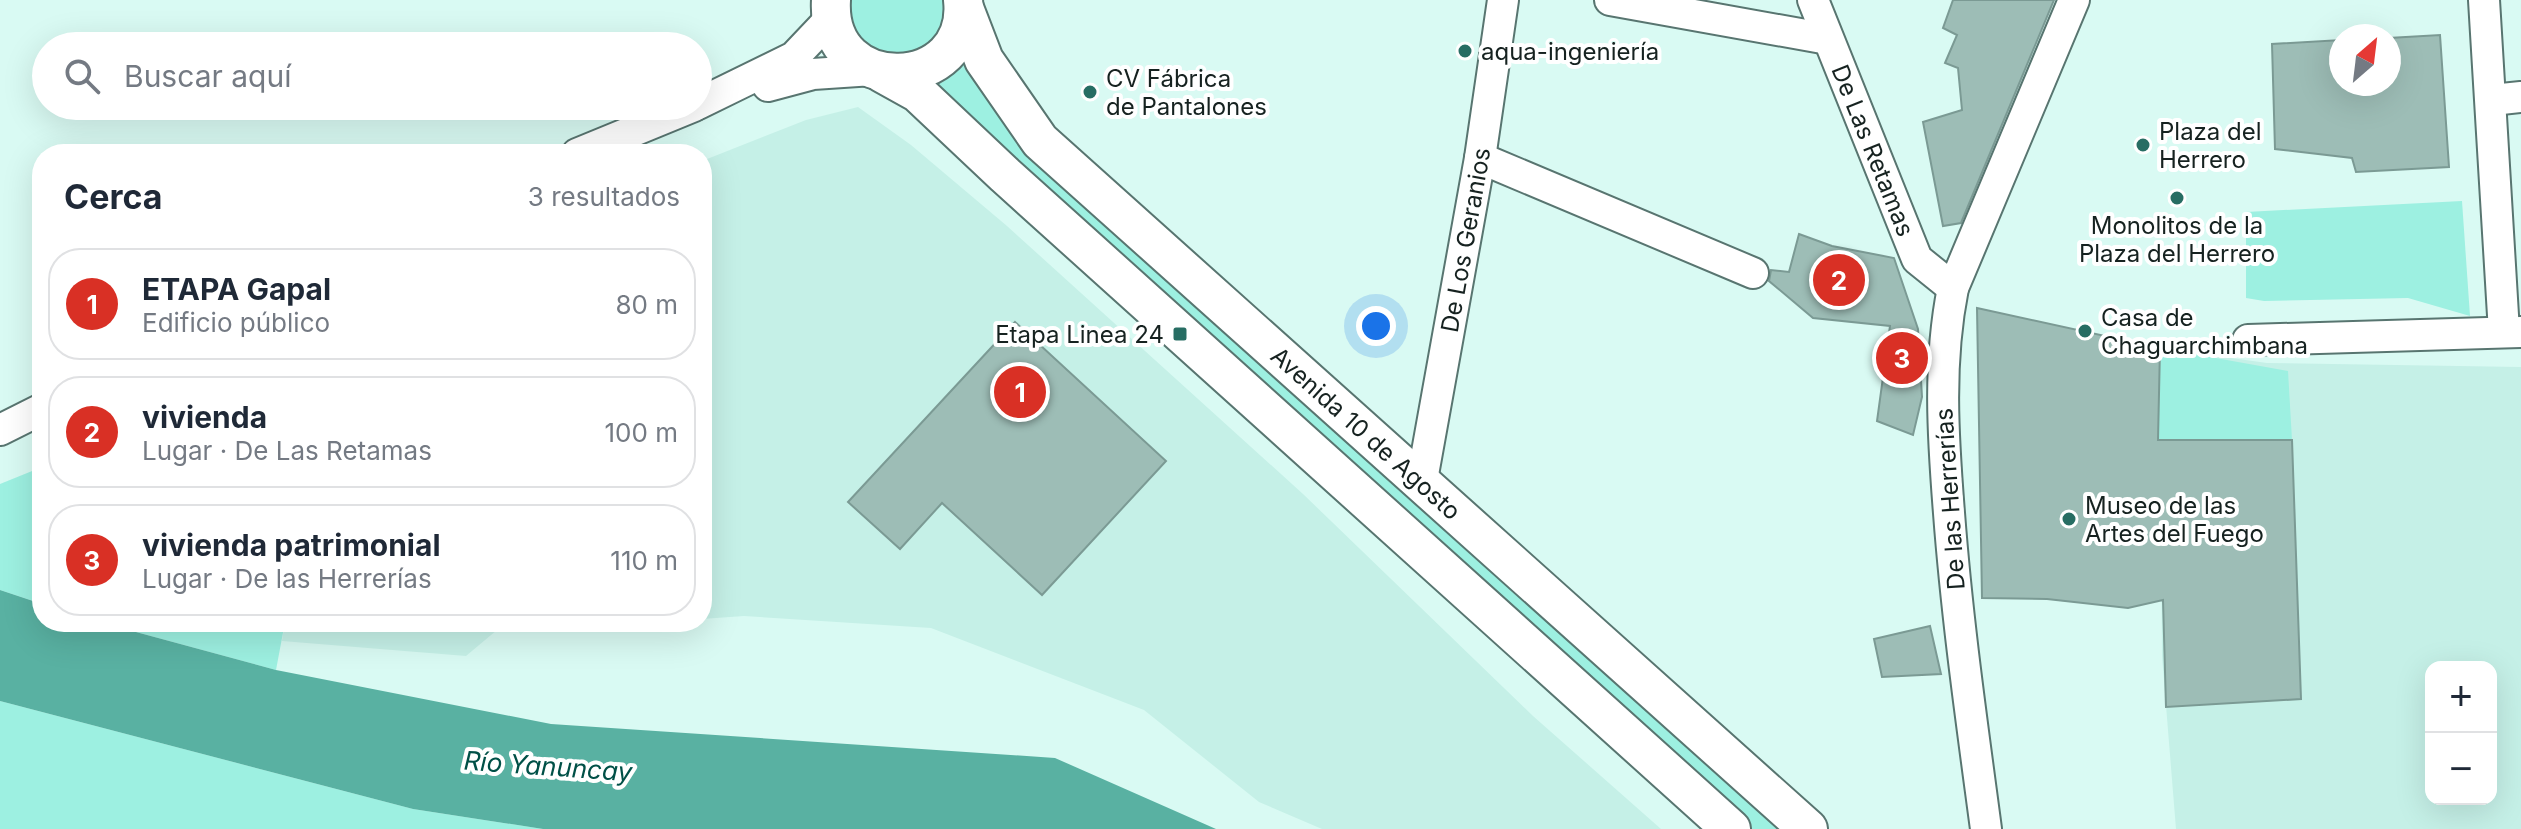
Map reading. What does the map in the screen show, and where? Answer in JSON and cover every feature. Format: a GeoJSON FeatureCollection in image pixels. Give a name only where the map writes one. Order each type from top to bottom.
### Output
{"type":"FeatureCollection","features":[{"type":"Feature","properties":{"kind":"main road"},"geometry":{"type":"LineString","coordinates":[[877,71],[902,74],[939,60],[952,46],[964,4]]}},
{"type":"Feature","properties":{"kind":"main road","name":"Avenida 10 de Agosto"},"geometry":{"type":"LineString","coordinates":[[964,4],[984,60],[1040,141],[1808,829]]}},
{"type":"Feature","properties":{"kind":"main road","name":"Avenida 10 de Agosto"},"geometry":{"type":"LineString","coordinates":[[828,7],[837,38],[846,50],[918,93],[1016,185],[1731,829]]}},
{"type":"Feature","properties":{"kind":"street","name":"De Los Geranios"},"geometry":{"type":"LineString","coordinates":[[1422,480],[1480,158],[1503,0]]}},
{"type":"Feature","properties":{"kind":"street"},"geometry":{"type":"LineString","coordinates":[[1610,0],[1828,39]]}},
{"type":"Feature","properties":{"kind":"street","name":"De Las Retamas"},"geometry":{"type":"LineString","coordinates":[[1813,0],[1917,259],[1953,288]]}},
{"type":"Feature","properties":{"kind":"street","name":"De las Herrerías"},"geometry":{"type":"LineString","coordinates":[[1986,829],[1954,573],[1941,422],[1944,330],[1953,288],[2074,0]]}},
{"type":"Feature","properties":{"kind":"street"},"geometry":{"type":"LineString","coordinates":[[2248,340],[2512,332],[2507,99],[2484,0]]}},
{"type":"Feature","properties":{"kind":"street"},"geometry":{"type":"LineString","coordinates":[[712,98],[794,57],[828,7]]}},
{"type":"Feature","properties":{"kind":"street"},"geometry":{"type":"LineString","coordinates":[[712,100],[813,74],[877,71]]}},
{"type":"Feature","properties":{"kind":"street"},"geometry":{"type":"LineString","coordinates":[[601,144],[660,120]]}},
{"type":"Feature","properties":{"kind":"street"},"geometry":{"type":"LineString","coordinates":[[1480,158],[1753,273]]}},
{"type":"Feature","properties":{"kind":"street"},"geometry":{"type":"LineString","coordinates":[[0,430],[32,414]]}},
{"type":"Feature","properties":{"kind":"shaded area"},"geometry":{"type":"Polygon","coordinates":[[[842,0],[952,0],[949,29],[906,62],[856,44],[842,0]]]}},
{"type":"Feature","properties":{"kind":"shaded area"},"geometry":{"type":"Polygon","coordinates":[[[952,46],[1040,142],[1808,829],[1731,829],[902,74],[952,46]]]}},
{"type":"Feature","properties":{"kind":"shaded area"},"geometry":{"type":"Polygon","coordinates":[[[858,107],[911,145],[1007,226],[1303,494],[1533,716],[1661,829],[1322,829],[1259,802],[1144,710],[931,628],[744,616],[712,618],[712,157],[806,120],[858,107]]]}},
{"type":"Feature","properties":{"kind":"shaded area"},"geometry":{"type":"Polygon","coordinates":[[[2462,201],[2470,316],[2408,298],[2264,301],[2246,298],[2246,212],[2462,201]]]}},
{"type":"Feature","properties":{"kind":"shaded area"},"geometry":{"type":"Polygon","coordinates":[[[2160,348],[2267,363],[2521,367],[2521,829],[2176,829],[2162,656],[2160,348]]]}},
{"type":"Feature","properties":{"kind":"shaded area"},"geometry":{"type":"Polygon","coordinates":[[[2160,348],[2288,371],[2292,440],[2158,440],[2160,348]]]}},
{"type":"Feature","properties":{"kind":"shaded area"},"geometry":{"type":"Polygon","coordinates":[[[32,471],[32,601],[0,590],[0,484],[32,471]]]}},
{"type":"Feature","properties":{"kind":"shaded area"},"geometry":{"type":"Polygon","coordinates":[[[136,632],[283,632],[276,670],[136,632]]]}},
{"type":"Feature","properties":{"kind":"shaded area"},"geometry":{"type":"Polygon","coordinates":[[[283,632],[495,632],[466,656],[282,641],[283,632]]]}},
{"type":"Feature","properties":{"kind":"shaded area"},"geometry":{"type":"Polygon","coordinates":[[[0,701],[413,809],[543,829],[0,829],[0,701]]]}},
{"type":"Feature","properties":{"kind":"water","name":"Río Yanuncay"},"geometry":{"type":"Polygon","coordinates":[[[0,590],[32,601],[32,632],[136,632],[276,670],[551,724],[1055,758],[1216,829],[543,829],[413,809],[0,701],[0,590]]]}},
{"type":"Feature","properties":{"kind":"building"},"geometry":{"type":"Polygon","coordinates":[[[1953,0],[2054,0],[1961,223],[1943,226],[1923,122],[1962,110],[1958,68],[1945,63],[1957,35],[1943,28],[1953,0]]]}},
{"type":"Feature","properties":{"kind":"building"},"geometry":{"type":"Polygon","coordinates":[[[2440,35],[2449,167],[2356,172],[2352,158],[2275,149],[2272,44],[2329,41],[2329,96],[2401,96],[2401,37],[2440,35]]]}},
{"type":"Feature","properties":{"kind":"building"},"geometry":{"type":"Polygon","coordinates":[[[1799,234],[1832,246],[1894,258],[1918,329],[1922,397],[1913,435],[1877,421],[1890,326],[1813,318],[1769,281],[1771,270],[1789,272],[1799,234]]]}},
{"type":"Feature","properties":{"kind":"building"},"geometry":{"type":"Polygon","coordinates":[[[1977,308],[2160,348],[2158,440],[2292,440],[2301,699],[2166,707],[2163,600],[2128,608],[2047,599],[1982,598],[1977,308]]]}},
{"type":"Feature","properties":{"kind":"building"},"geometry":{"type":"Polygon","coordinates":[[[1015,322],[1166,461],[1042,595],[942,503],[900,549],[848,502],[1015,322]]]}},
{"type":"Feature","properties":{"kind":"building"},"geometry":{"type":"Polygon","coordinates":[[[1930,626],[1941,674],[1882,677],[1874,639],[1930,626]]]}},
{"type":"Feature","properties":{"kind":"place","name":"aqua-ingeniería"},"geometry":{"type":"Point","coordinates":[1465,51]}},
{"type":"Feature","properties":{"kind":"place","name":"CV Fábrica de Pantalones"},"geometry":{"type":"Point","coordinates":[1090,92]}},
{"type":"Feature","properties":{"kind":"place","name":"Plaza del Herrero"},"geometry":{"type":"Point","coordinates":[2143,145]}},
{"type":"Feature","properties":{"kind":"place","name":"Monolitos de la Plaza del Herrero"},"geometry":{"type":"Point","coordinates":[2177,198]}},
{"type":"Feature","properties":{"kind":"place","name":"vivienda"},"geometry":{"type":"Point","coordinates":[1839,280]}},
{"type":"Feature","properties":{"kind":"place","name":"Casa de Chaguarchimbana"},"geometry":{"type":"Point","coordinates":[2085,331]}},
{"type":"Feature","properties":{"kind":"place","name":"Etapa Linea 24"},"geometry":{"type":"Point","coordinates":[1180,334]}},
{"type":"Feature","properties":{"kind":"place","name":"vivienda patrimonial"},"geometry":{"type":"Point","coordinates":[1902,358]}},
{"type":"Feature","properties":{"kind":"place","name":"ETAPA Gapal"},"geometry":{"type":"Point","coordinates":[1020,392]}},
{"type":"Feature","properties":{"kind":"place","name":"Museo de las Artes del Fuego"},"geometry":{"type":"Point","coordinates":[2069,519]}}]}
